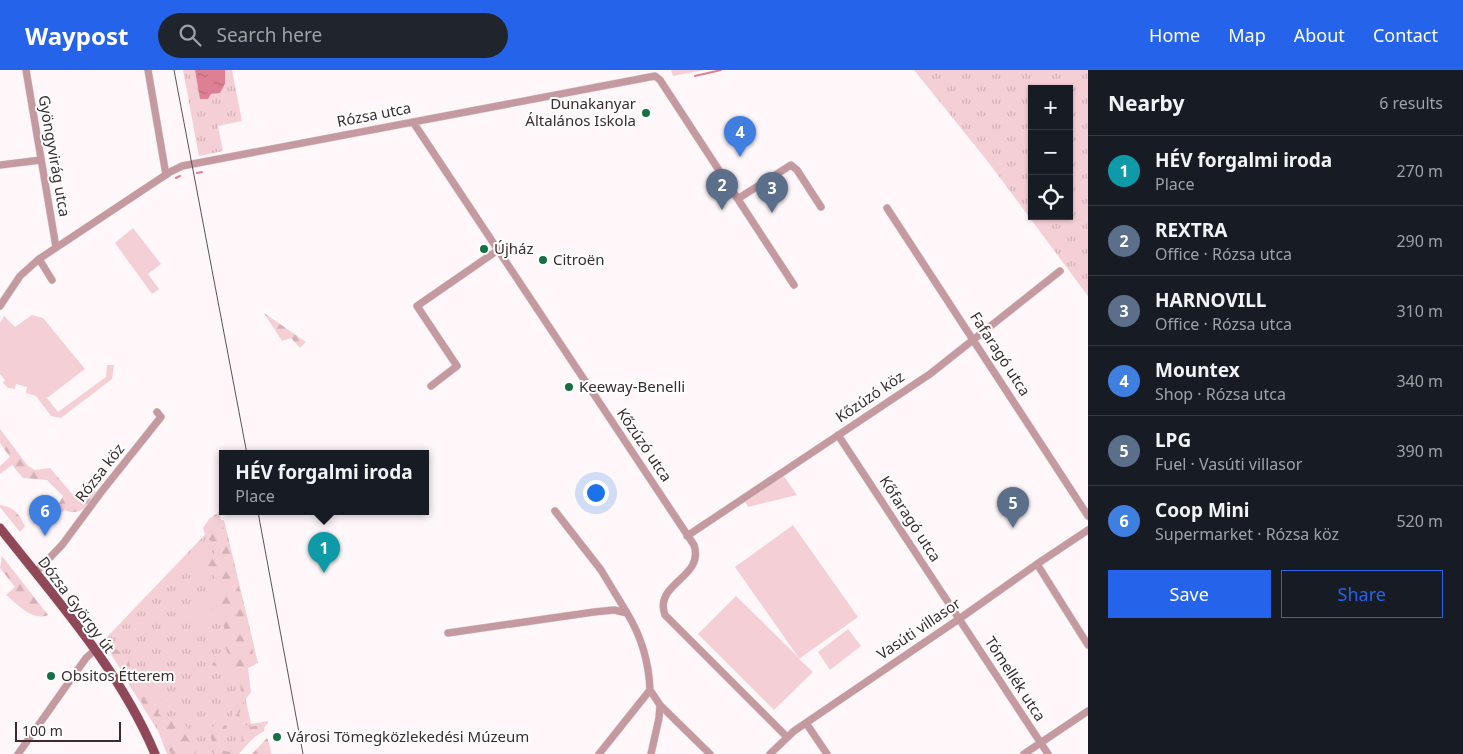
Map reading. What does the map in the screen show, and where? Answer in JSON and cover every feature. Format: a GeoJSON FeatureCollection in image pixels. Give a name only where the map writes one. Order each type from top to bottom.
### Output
{"type":"FeatureCollection","features":[{"type":"Feature","properties":{"kind":"main road","name":"Dózsa György út"},"geometry":{"type":"LineString","coordinates":[[0,528],[95,650],[136,715],[155,754]]}},
{"type":"Feature","properties":{"kind":"street","name":"Gyöngyvirág utca"},"geometry":{"type":"LineString","coordinates":[[26,70],[56,247]]}},
{"type":"Feature","properties":{"kind":"street"},"geometry":{"type":"LineString","coordinates":[[148,70],[166,175]]}},
{"type":"Feature","properties":{"kind":"street","name":"Rózsa utca"},"geometry":{"type":"LineString","coordinates":[[0,306],[20,276],[39,258],[182,166],[655,76],[660,80],[794,285]]}},
{"type":"Feature","properties":{"kind":"street","name":"Kőzúzó utca"},"geometry":{"type":"LineString","coordinates":[[413,122],[694,545],[696,560],[692,568],[665,595],[662,609],[665,615],[787,737]]}},
{"type":"Feature","properties":{"kind":"street"},"geometry":{"type":"LineString","coordinates":[[0,165],[41,160]]}},
{"type":"Feature","properties":{"kind":"street"},"geometry":{"type":"LineString","coordinates":[[738,198],[791,165],[797,170],[821,207]]}},
{"type":"Feature","properties":{"kind":"street","name":"Fafaragó utca"},"geometry":{"type":"LineString","coordinates":[[887,208],[1088,516]]}},
{"type":"Feature","properties":{"kind":"street"},"geometry":{"type":"LineString","coordinates":[[432,386],[457,366],[417,306],[498,250]]}},
{"type":"Feature","properties":{"kind":"street"},"geometry":{"type":"LineString","coordinates":[[39,258],[52,280]]}},
{"type":"Feature","properties":{"kind":"street","name":"Kőzúzó köz"},"geometry":{"type":"LineString","coordinates":[[687,536],[930,374],[1060,271]]}},
{"type":"Feature","properties":{"kind":"street","name":"Rózsa köz"},"geometry":{"type":"LineString","coordinates":[[35,572],[62,545],[100,489],[161,417],[157,412]]}},
{"type":"Feature","properties":{"kind":"street","name":"Kőfaragó utca"},"geometry":{"type":"LineString","coordinates":[[838,435],[959,619]]}},
{"type":"Feature","properties":{"kind":"street"},"geometry":{"type":"LineString","coordinates":[[556,511],[601,570],[633,623],[649,672],[650,690],[660,705],[710,754]]}},
{"type":"Feature","properties":{"kind":"street","name":"Vasúti villasor"},"geometry":{"type":"LineString","coordinates":[[770,754],[787,737],[806,723],[1088,530]]}},
{"type":"Feature","properties":{"kind":"street"},"geometry":{"type":"LineString","coordinates":[[1037,564],[1088,645]]}},
{"type":"Feature","properties":{"kind":"street"},"geometry":{"type":"LineString","coordinates":[[448,633],[594,612],[614,610],[627,612]]}},
{"type":"Feature","properties":{"kind":"street","name":"Tómellék utca"},"geometry":{"type":"LineString","coordinates":[[959,619],[1048,754]]}},
{"type":"Feature","properties":{"kind":"street"},"geometry":{"type":"LineString","coordinates":[[18,754],[86,658],[95,650]]}},
{"type":"Feature","properties":{"kind":"street"},"geometry":{"type":"LineString","coordinates":[[599,754],[650,690]]}},
{"type":"Feature","properties":{"kind":"street"},"geometry":{"type":"LineString","coordinates":[[650,754],[659,718],[660,705]]}},
{"type":"Feature","properties":{"kind":"street"},"geometry":{"type":"LineString","coordinates":[[1024,754],[1088,711]]}},
{"type":"Feature","properties":{"kind":"street"},"geometry":{"type":"LineString","coordinates":[[806,723],[827,754]]}},
{"type":"Feature","properties":{"kind":"green space"},"geometry":{"type":"Polygon","coordinates":[[[183,70],[232,70],[242,121],[218,126],[223,151],[199,156],[183,70]]]}},
{"type":"Feature","properties":{"kind":"green space"},"geometry":{"type":"Polygon","coordinates":[[[671,70],[704,70],[673,76],[671,70]]]}},
{"type":"Feature","properties":{"kind":"green space"},"geometry":{"type":"Polygon","coordinates":[[[914,70],[1088,70],[1088,296],[1031,220],[1073,220],[1073,85],[1028,85],[1028,215],[989,163],[914,70]]]}},
{"type":"Feature","properties":{"kind":"green space"},"geometry":{"type":"Polygon","coordinates":[[[133,228],[161,264],[148,274],[159,289],[152,294],[115,243],[133,228]]]}},
{"type":"Feature","properties":{"kind":"green space"},"geometry":{"type":"Polygon","coordinates":[[[264,313],[306,342],[300,348],[291,338],[282,341],[264,313]]]}},
{"type":"Feature","properties":{"kind":"green space"},"geometry":{"type":"Polygon","coordinates":[[[32,315],[43,318],[85,369],[47,398],[58,412],[106,377],[107,365],[114,365],[112,379],[61,418],[51,416],[36,396],[26,393],[27,387],[16,384],[15,389],[8,388],[3,383],[5,380],[0,374],[0,323],[4,316],[15,327],[32,315]]]}},
{"type":"Feature","properties":{"kind":"green space"},"geometry":{"type":"Polygon","coordinates":[[[0,429],[28,466],[35,470],[50,468],[74,496],[92,484],[96,493],[91,499],[90,505],[78,511],[65,510],[61,513],[56,509],[63,496],[47,480],[23,478],[12,465],[0,474],[0,466],[10,457],[0,443],[0,429]]]}},
{"type":"Feature","properties":{"kind":"green space"},"geometry":{"type":"Polygon","coordinates":[[[783,475],[797,495],[748,507],[745,501],[783,475]]]}},
{"type":"Feature","properties":{"kind":"green space"},"geometry":{"type":"Polygon","coordinates":[[[0,505],[9,507],[18,515],[25,526],[20,532],[0,507],[0,505]]]}},
{"type":"Feature","properties":{"kind":"green space"},"geometry":{"type":"Polygon","coordinates":[[[219,512],[247,617],[255,665],[248,668],[251,692],[242,704],[239,714],[243,724],[249,727],[265,724],[264,731],[251,739],[239,754],[215,754],[209,730],[217,723],[227,726],[221,745],[224,751],[229,752],[242,740],[240,730],[232,717],[235,704],[241,693],[240,679],[224,669],[212,665],[215,660],[229,656],[222,639],[225,630],[213,609],[199,621],[189,612],[199,609],[204,612],[217,591],[214,576],[193,562],[199,555],[214,555],[216,545],[206,538],[203,528],[209,519],[219,512]]]}},
{"type":"Feature","properties":{"kind":"green space"},"geometry":{"type":"Polygon","coordinates":[[[224,520],[258,663],[241,669],[246,701],[251,724],[268,721],[268,723],[238,754],[167,754],[158,731],[125,678],[107,637],[218,521],[224,520]]]}},
{"type":"Feature","properties":{"kind":"green space"},"geometry":{"type":"Polygon","coordinates":[[[793,525],[858,617],[799,659],[813,672],[774,710],[698,634],[736,596],[799,658],[735,567],[793,525]]]}},
{"type":"Feature","properties":{"kind":"green space"},"geometry":{"type":"Polygon","coordinates":[[[2,556],[48,615],[37,616],[31,614],[6,595],[15,587],[0,568],[2,556]]]}},
{"type":"Feature","properties":{"kind":"green space"},"geometry":{"type":"Polygon","coordinates":[[[848,629],[861,646],[830,670],[818,652],[848,629]]]}},
{"type":"Feature","properties":{"kind":"green space"},"geometry":{"type":"Polygon","coordinates":[[[116,649],[128,658],[131,670],[138,679],[154,692],[163,704],[158,713],[166,721],[181,720],[196,739],[196,754],[171,754],[157,726],[112,656],[110,650],[116,649]]]}},
{"type":"Feature","properties":{"kind":"green space"},"geometry":{"type":"Polygon","coordinates":[[[267,738],[271,754],[252,754],[267,738]]]}},
{"type":"Feature","properties":{"kind":"water"},"geometry":{"type":"Polygon","coordinates":[[[195,70],[225,70],[225,84],[220,93],[211,94],[208,99],[200,99],[195,70]]]}},
{"type":"Feature","properties":{"kind":"waterway"},"geometry":{"type":"LineString","coordinates":[[695,76],[721,70]]}},
{"type":"Feature","properties":{"kind":"waterway"},"geometry":{"type":"LineString","coordinates":[[197,173],[202,172]]}},
{"type":"Feature","properties":{"kind":"waterway"},"geometry":{"type":"LineString","coordinates":[[176,178],[180,176]]}},
{"type":"Feature","properties":{"kind":"tram line"},"geometry":{"type":"LineString","coordinates":[[174,70],[246,450]]}},
{"type":"Feature","properties":{"kind":"tram line"},"geometry":{"type":"LineString","coordinates":[[259,515],[303,754]]}},
{"type":"Feature","properties":{"kind":"place","name":"Dunakanyar Általános Iskola"},"geometry":{"type":"Point","coordinates":[646,113]}},
{"type":"Feature","properties":{"kind":"place","name":"Mountex"},"geometry":{"type":"Point","coordinates":[740,157]}},
{"type":"Feature","properties":{"kind":"place","name":"REXTRA"},"geometry":{"type":"Point","coordinates":[722,210]}},
{"type":"Feature","properties":{"kind":"place","name":"HARNOVILL"},"geometry":{"type":"Point","coordinates":[772,213]}},
{"type":"Feature","properties":{"kind":"place","name":"Újház"},"geometry":{"type":"Point","coordinates":[484,249]}},
{"type":"Feature","properties":{"kind":"place","name":"Citroën"},"geometry":{"type":"Point","coordinates":[543,260]}},
{"type":"Feature","properties":{"kind":"place","name":"Keeway-Benelli"},"geometry":{"type":"Point","coordinates":[569,387]}},
{"type":"Feature","properties":{"kind":"place","name":"LPG"},"geometry":{"type":"Point","coordinates":[1013,528]}},
{"type":"Feature","properties":{"kind":"place","name":"Coop Mini"},"geometry":{"type":"Point","coordinates":[45,536]}},
{"type":"Feature","properties":{"kind":"place","name":"HÉV forgalmi iroda"},"geometry":{"type":"Point","coordinates":[324,573]}},
{"type":"Feature","properties":{"kind":"place","name":"Obsitos Étterem"},"geometry":{"type":"Point","coordinates":[51,676]}},
{"type":"Feature","properties":{"kind":"place","name":"Városi Tömegközlekedési Múzeum"},"geometry":{"type":"Point","coordinates":[277,737]}}]}
